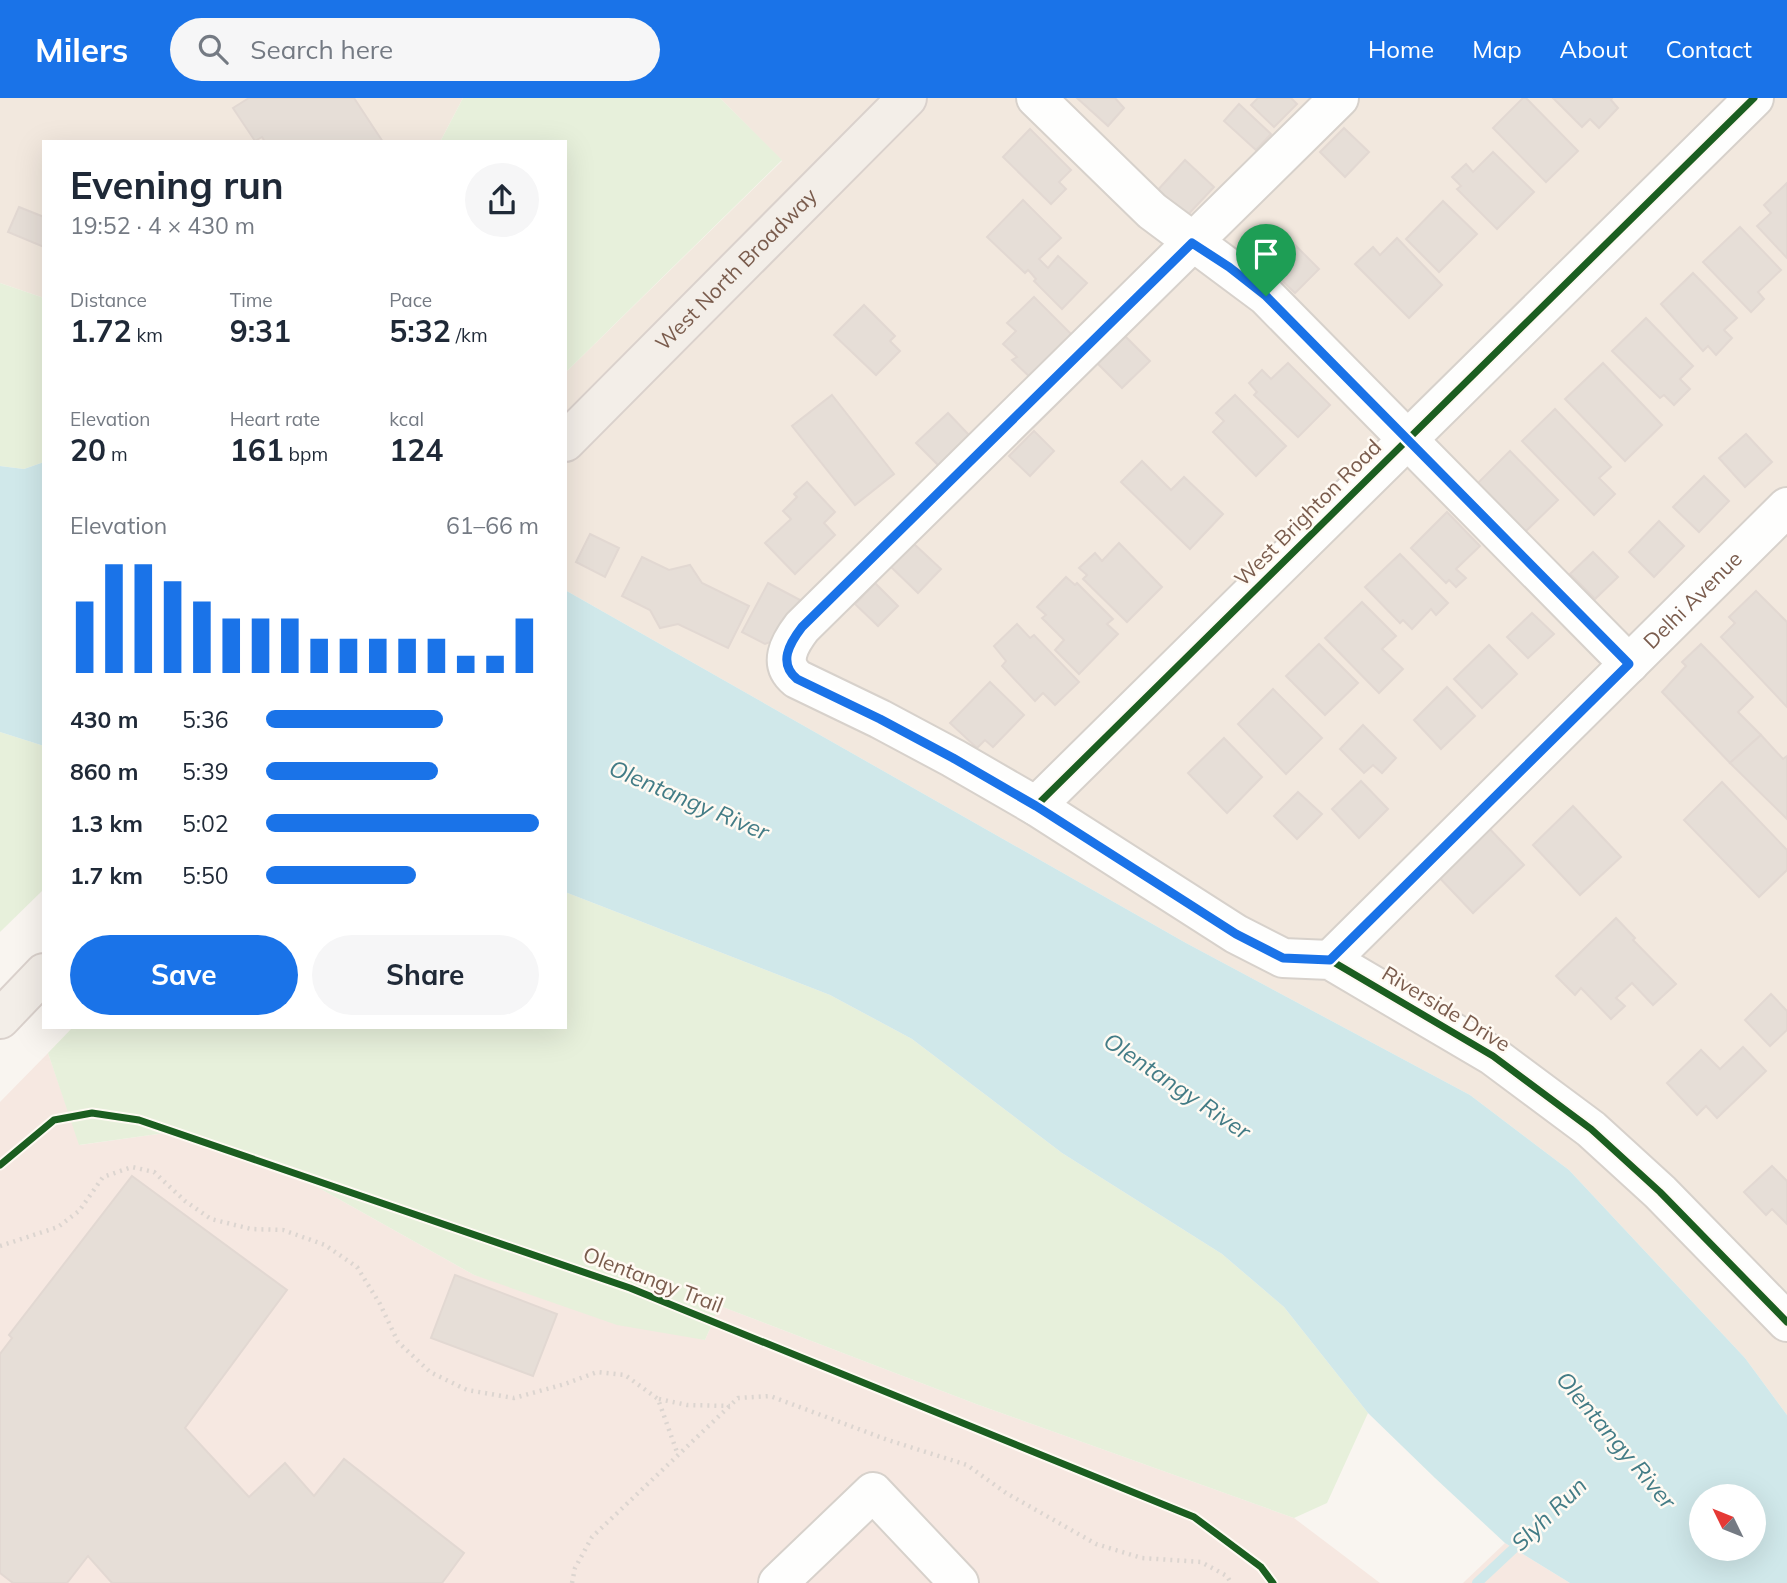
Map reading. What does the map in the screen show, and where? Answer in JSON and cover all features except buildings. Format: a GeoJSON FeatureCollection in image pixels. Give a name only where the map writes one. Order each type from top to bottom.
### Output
{"type":"FeatureCollection","features":[{"type":"Feature","properties":{"kind":"main road","name":"West North Broadway"},"geometry":{"type":"LineString","coordinates":[[567,440],[906,98]]}},
{"type":"Feature","properties":{"kind":"main road"},"geometry":{"type":"LineString","coordinates":[[0,1019],[36,981]]}},
{"type":"Feature","properties":{"kind":"street"},"geometry":{"type":"LineString","coordinates":[[1036,98],[1152,211],[1266,296],[1629,664]]}},
{"type":"Feature","properties":{"kind":"street","name":"Riverside Drive"},"geometry":{"type":"LineString","coordinates":[[1339,98],[802,627],[788,649],[789,671],[797,679],[904,732],[1036,806],[1236,934],[1283,958],[1330,960],[1493,1056],[1591,1129],[1660,1192],[1787,1322]]}},
{"type":"Feature","properties":{"kind":"street","name":"West Brighton Road"},"geometry":{"type":"LineString","coordinates":[[1036,806],[1754,98]]}},
{"type":"Feature","properties":{"kind":"street","name":"Delhi Avenue"},"geometry":{"type":"LineString","coordinates":[[1330,960],[1787,507]]}},
{"type":"Feature","properties":{"kind":"street"},"geometry":{"type":"LineString","coordinates":[[778,1583],[873,1492],[959,1583]]}},
{"type":"Feature","properties":{"kind":"path"},"geometry":{"type":"LineString","coordinates":[[0,1246],[58,1227],[79,1211],[103,1177],[132,1167],[154,1172],[185,1201],[211,1219],[251,1229],[283,1230],[325,1245],[357,1267],[380,1304],[398,1342],[429,1372],[467,1390],[514,1398],[597,1372],[625,1375],[658,1399],[687,1405],[730,1406]]}},
{"type":"Feature","properties":{"kind":"path"},"geometry":{"type":"LineString","coordinates":[[658,1399],[678,1455]]}},
{"type":"Feature","properties":{"kind":"shaded area"},"geometry":{"type":"Polygon","coordinates":[[[0,98],[463,98],[441,140],[42,140],[42,297],[0,283],[0,98]]]}},
{"type":"Feature","properties":{"kind":"shaded area"},"geometry":{"type":"Polygon","coordinates":[[[720,98],[1787,98],[1787,1415],[1745,1358],[1569,1170],[1470,1095],[1186,943],[567,591],[567,371],[782,161],[720,98]]]}},
{"type":"Feature","properties":{"kind":"shaded area"},"geometry":{"type":"Polygon","coordinates":[[[48,1053],[80,1145],[165,1133],[262,1156],[474,1275],[705,1340],[720,1306],[976,1404],[1294,1518],[1380,1583],[0,1583],[0,1102],[48,1053]]]}},
{"type":"Feature","properties":{"kind":"shaded area"},"geometry":{"type":"Polygon","coordinates":[[[1505,1543],[1570,1583],[1463,1583],[1505,1543]]]}},
{"type":"Feature","properties":{"kind":"green space"},"geometry":{"type":"Polygon","coordinates":[[[463,98],[720,98],[782,160],[567,371],[567,140],[441,140],[463,98]]]}},
{"type":"Feature","properties":{"kind":"green space"},"geometry":{"type":"Polygon","coordinates":[[[0,283],[42,297],[42,463],[24,469],[0,466],[0,283]]]}},
{"type":"Feature","properties":{"kind":"green space"},"geometry":{"type":"Polygon","coordinates":[[[0,732],[42,745],[42,891],[0,932],[0,732]]]}},
{"type":"Feature","properties":{"kind":"green space"},"geometry":{"type":"Polygon","coordinates":[[[567,893],[830,995],[912,1039],[1062,1153],[1222,1254],[1284,1307],[1368,1413],[1327,1503],[1294,1518],[976,1404],[720,1306],[705,1340],[617,1325],[474,1275],[262,1156],[165,1133],[79,1145],[48,1053],[71,1029],[567,1029],[567,893]]]}},
{"type":"Feature","properties":{"kind":"water"},"geometry":{"type":"Polygon","coordinates":[[[42,463],[42,745],[0,732],[0,466],[24,469],[42,463]]]}},
{"type":"Feature","properties":{"kind":"water","name":"Olentangy River"},"geometry":{"type":"Polygon","coordinates":[[[567,591],[1186,943],[1470,1095],[1569,1170],[1745,1358],[1787,1415],[1787,1583],[1570,1583],[1505,1543],[1368,1413],[1284,1307],[1222,1254],[1062,1153],[912,1039],[830,995],[567,893],[567,591]]]}},
{"type":"Feature","properties":{"kind":"waterway","name":"Slyh Run"},"geometry":{"type":"LineString","coordinates":[[1477,1583],[1524,1539]]}},
{"type":"Feature","properties":{"kind":"cycle path"},"geometry":{"type":"LineString","coordinates":[[1754,98],[1036,806],[1236,934],[1283,958],[1330,960],[1493,1056],[1591,1129],[1660,1192],[1787,1322]]}},
{"type":"Feature","properties":{"kind":"cycle path","name":"Olentangy Trail"},"geometry":{"type":"LineString","coordinates":[[0,1165],[54,1120],[92,1113],[139,1120],[630,1288],[1194,1517],[1261,1567],[1273,1583]]}},
{"type":"Feature","properties":{"kind":"route"},"geometry":{"type":"LineString","coordinates":[[1192,243],[1266,296],[1629,664],[1330,960],[1283,958],[1236,934],[1036,806],[880,719],[797,679],[789,671],[786,658],[793,639],[802,627],[1192,243]]}}]}
